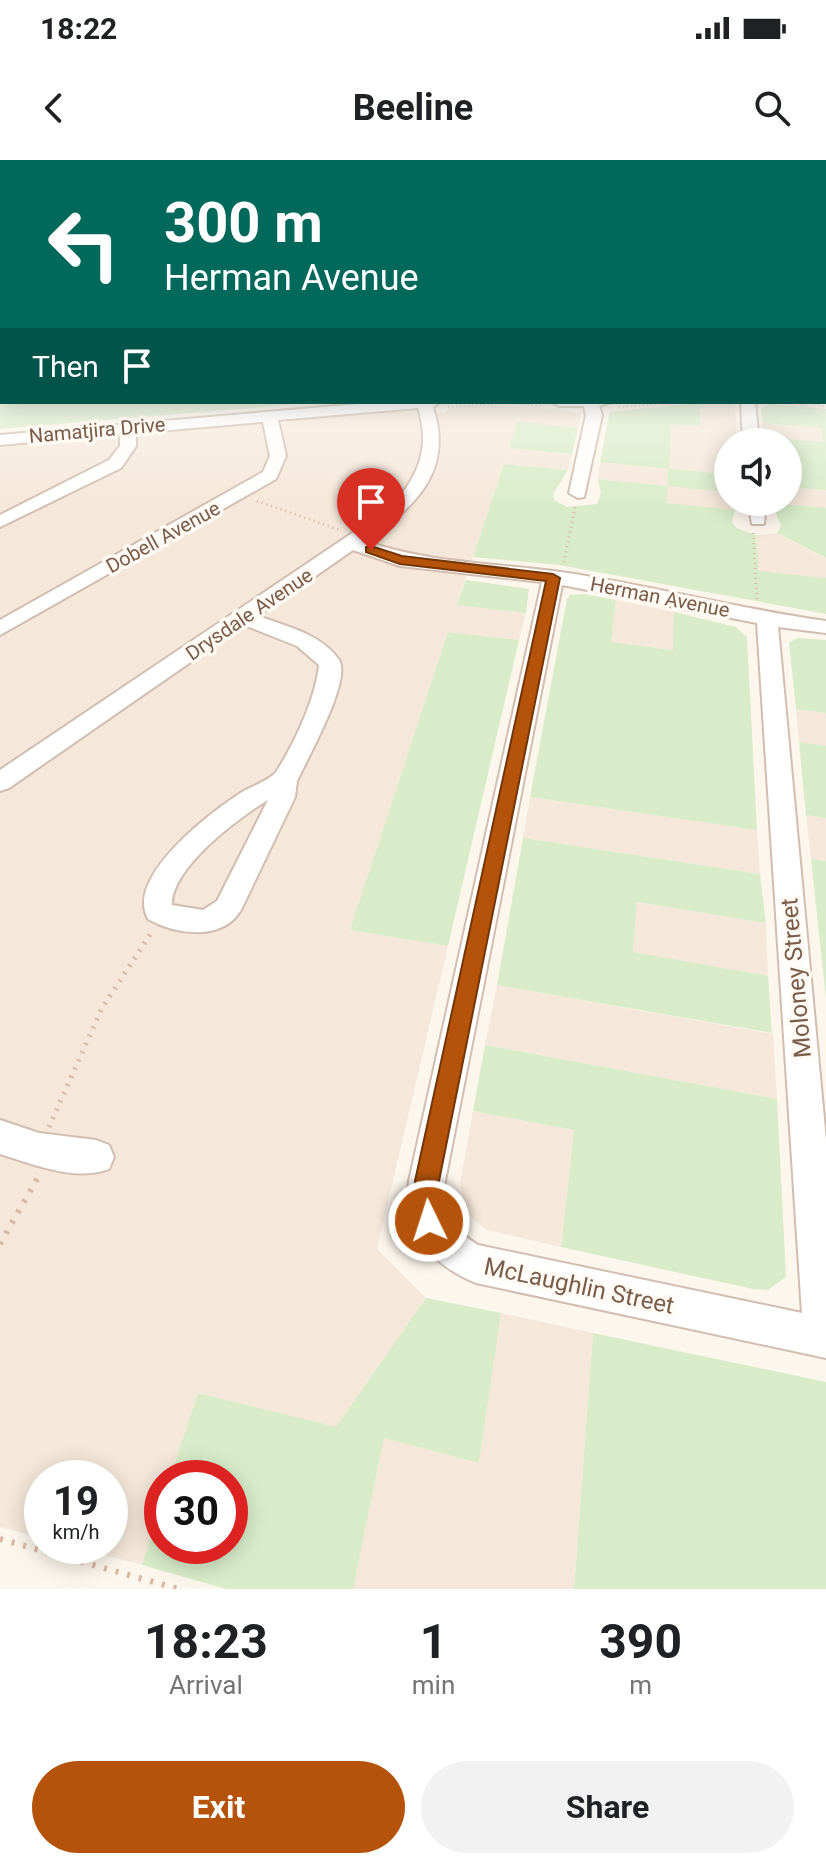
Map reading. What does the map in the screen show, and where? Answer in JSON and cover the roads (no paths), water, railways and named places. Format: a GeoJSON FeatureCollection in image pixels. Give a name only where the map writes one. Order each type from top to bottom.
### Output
{"type":"FeatureCollection","features":[{"type":"Feature","properties":{"kind":"street","name":"Namatjira Drive"},"geometry":{"type":"LineString","coordinates":[[0,440],[128,426],[411,404]]}},
{"type":"Feature","properties":{"kind":"street","name":"Drysdale Avenue"},"geometry":{"type":"LineString","coordinates":[[0,782],[356,540],[408,499],[433,443],[424,404]]}},
{"type":"Feature","properties":{"kind":"street"},"geometry":{"type":"LineString","coordinates":[[578,493],[594,415],[590,404]]}},
{"type":"Feature","properties":{"kind":"street"},"geometry":{"type":"LineString","coordinates":[[748,404],[750,428]]}},
{"type":"Feature","properties":{"kind":"street","name":"Dobell Avenue"},"geometry":{"type":"LineString","coordinates":[[0,629],[238,495],[276,468],[278,456],[269,415]]}},
{"type":"Feature","properties":{"kind":"street"},"geometry":{"type":"LineString","coordinates":[[0,522],[115,464],[128,446],[128,426]]}},
{"type":"Feature","properties":{"kind":"street"},"geometry":{"type":"LineString","coordinates":[[0,502],[62,492]]}},
{"type":"Feature","properties":{"kind":"street","name":"Herman Avenue"},"geometry":{"type":"LineString","coordinates":[[356,540],[400,560],[553,578],[767,619],[826,627]]}},
{"type":"Feature","properties":{"kind":"street","name":"McLaughlin Street"},"geometry":{"type":"LineString","coordinates":[[553,578],[427,1181],[429,1221],[446,1248],[476,1264],[825,1338]]}},
{"type":"Feature","properties":{"kind":"street"},"geometry":{"type":"LineString","coordinates":[[243,617],[305,641],[330,663],[328,689],[284,781],[282,797],[228,908],[220,916],[198,922],[163,914],[155,904],[155,895],[170,868],[263,789],[284,781]]}},
{"type":"Feature","properties":{"kind":"street","name":"Moloney Street"},"geometry":{"type":"LineString","coordinates":[[767,619],[825,1338]]}},
{"type":"Feature","properties":{"kind":"street"},"geometry":{"type":"LineString","coordinates":[[0,1137],[39,1150],[96,1157]]}}]}
